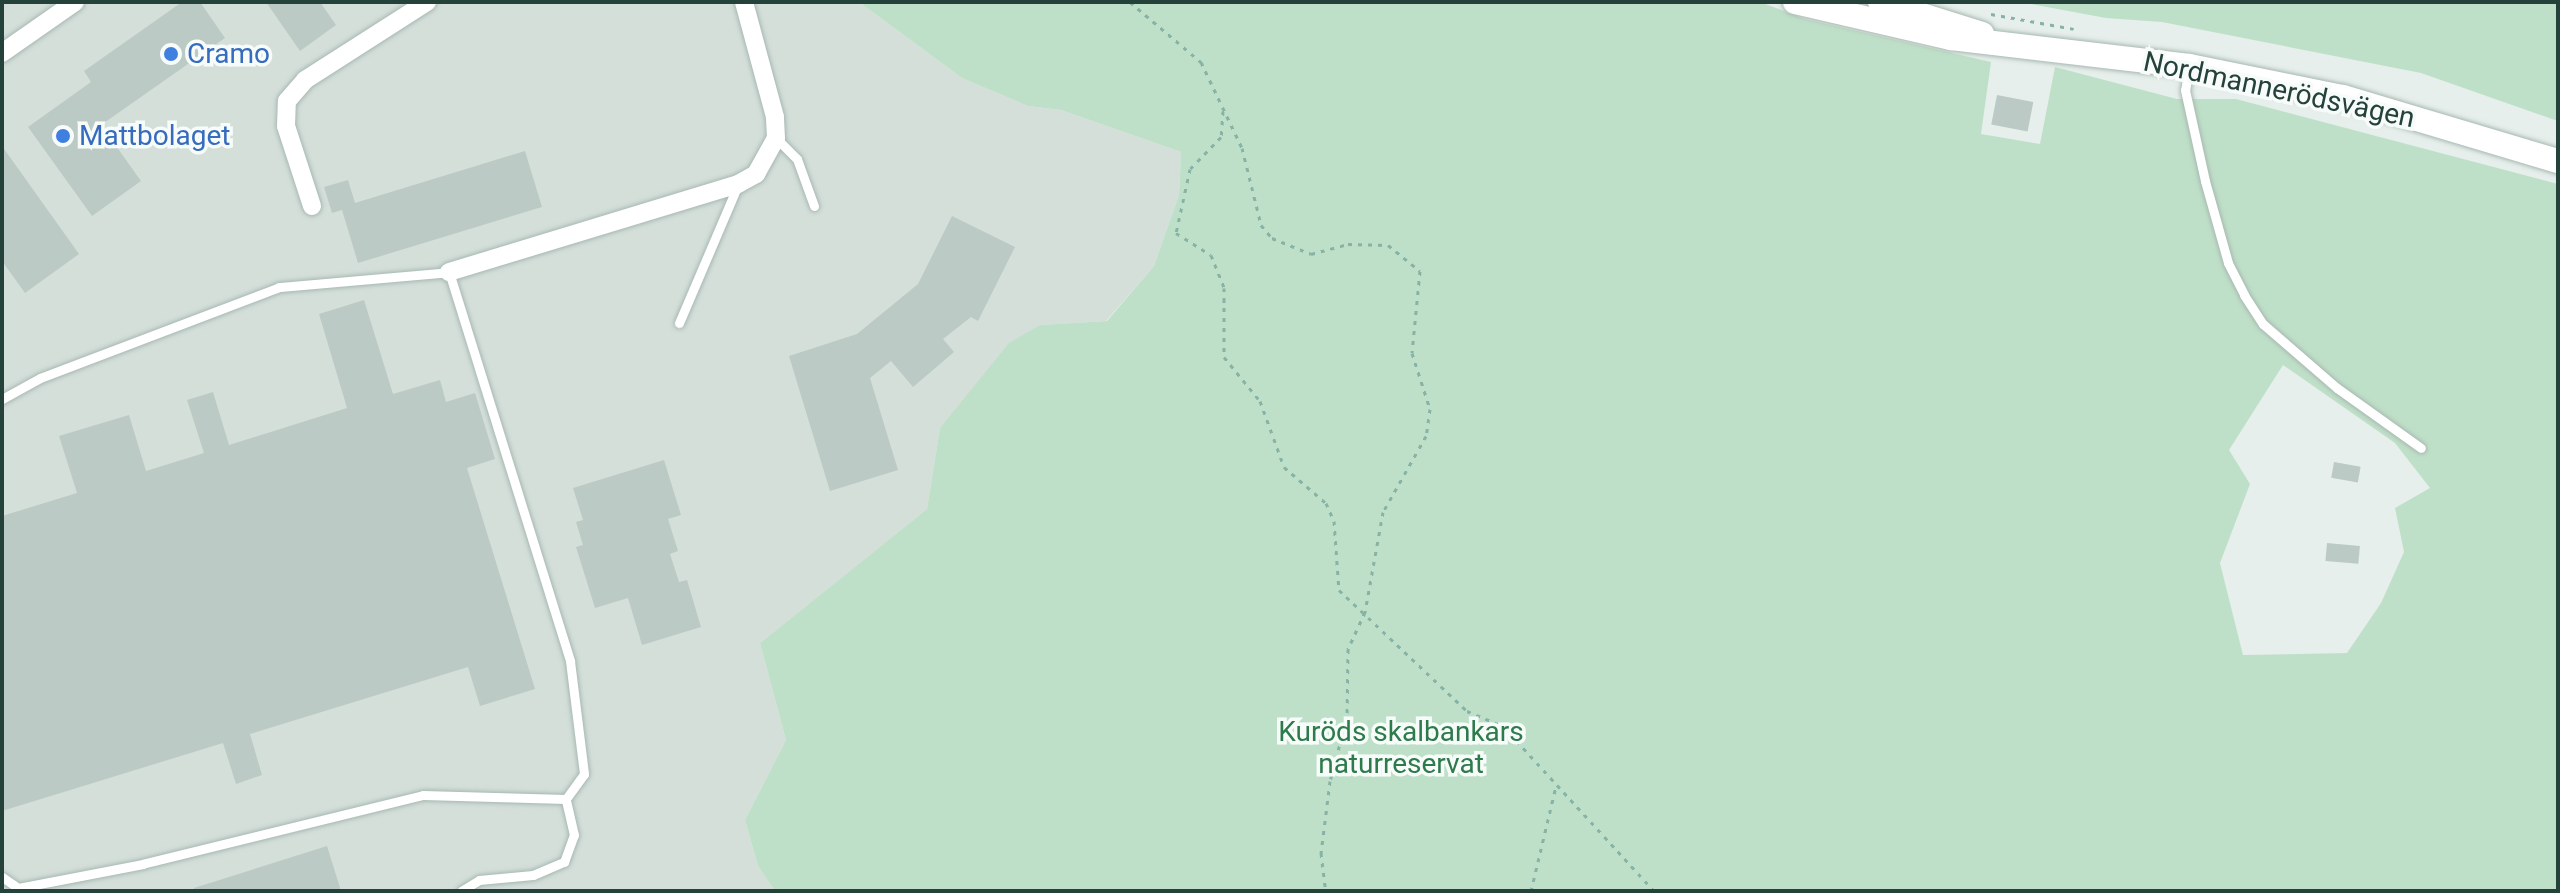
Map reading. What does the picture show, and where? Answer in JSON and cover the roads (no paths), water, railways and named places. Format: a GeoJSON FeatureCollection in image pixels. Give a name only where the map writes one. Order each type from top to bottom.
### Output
{"type":"FeatureCollection","features":[{"type":"Feature","properties":{"kind":"main road","name":"Nordmannerödsvägen"},"geometry":{"type":"LineString","coordinates":[[1795,2],[1951,38],[1995,39],[2189,66],[2343,97],[2558,161]]}},
{"type":"Feature","properties":{"kind":"main road","name":"Nordmannerödsvägen"},"geometry":{"type":"LineString","coordinates":[[1880,2],[1957,22],[1995,39]]}},
{"type":"Feature","properties":{"kind":"street"},"geometry":{"type":"LineString","coordinates":[[2,53],[75,2]]}},
{"type":"Feature","properties":{"kind":"street"},"geometry":{"type":"LineString","coordinates":[[312,206],[286,126],[287,101],[305,80],[427,2]]}},
{"type":"Feature","properties":{"kind":"street"},"geometry":{"type":"LineString","coordinates":[[449,272],[738,184],[756,174],[776,138],[744,2]]}},
{"type":"Feature","properties":{"kind":"lane"},"geometry":{"type":"LineString","coordinates":[[2189,66],[2185,90],[2205,181],[2228,263],[2244,295],[2263,324],[2337,388],[2421,448]]}},
{"type":"Feature","properties":{"kind":"lane"},"geometry":{"type":"LineString","coordinates":[[776,138],[797,159],[814,206]]}},
{"type":"Feature","properties":{"kind":"lane"},"geometry":{"type":"LineString","coordinates":[[679,323],[738,184]]}},
{"type":"Feature","properties":{"kind":"lane"},"geometry":{"type":"LineString","coordinates":[[2,399],[40,378],[279,287],[449,272],[570,661],[584,774],[566,799],[574,835],[564,862],[533,875],[479,880],[461,891]]}},
{"type":"Feature","properties":{"kind":"lane"},"geometry":{"type":"LineString","coordinates":[[2,877],[18,888],[143,864],[423,795],[566,799]]}},
{"type":"Feature","properties":{"kind":"place","name":"Cramo"},"geometry":{"type":"Point","coordinates":[171,54]}},
{"type":"Feature","properties":{"kind":"place","name":"Mattbolaget"},"geometry":{"type":"Point","coordinates":[63,136]}},
{"type":"Feature","properties":{"kind":"park label","name":"Kuröds skalbankars naturreservat"},"geometry":{"type":"Point","coordinates":[1401,748]}}]}
